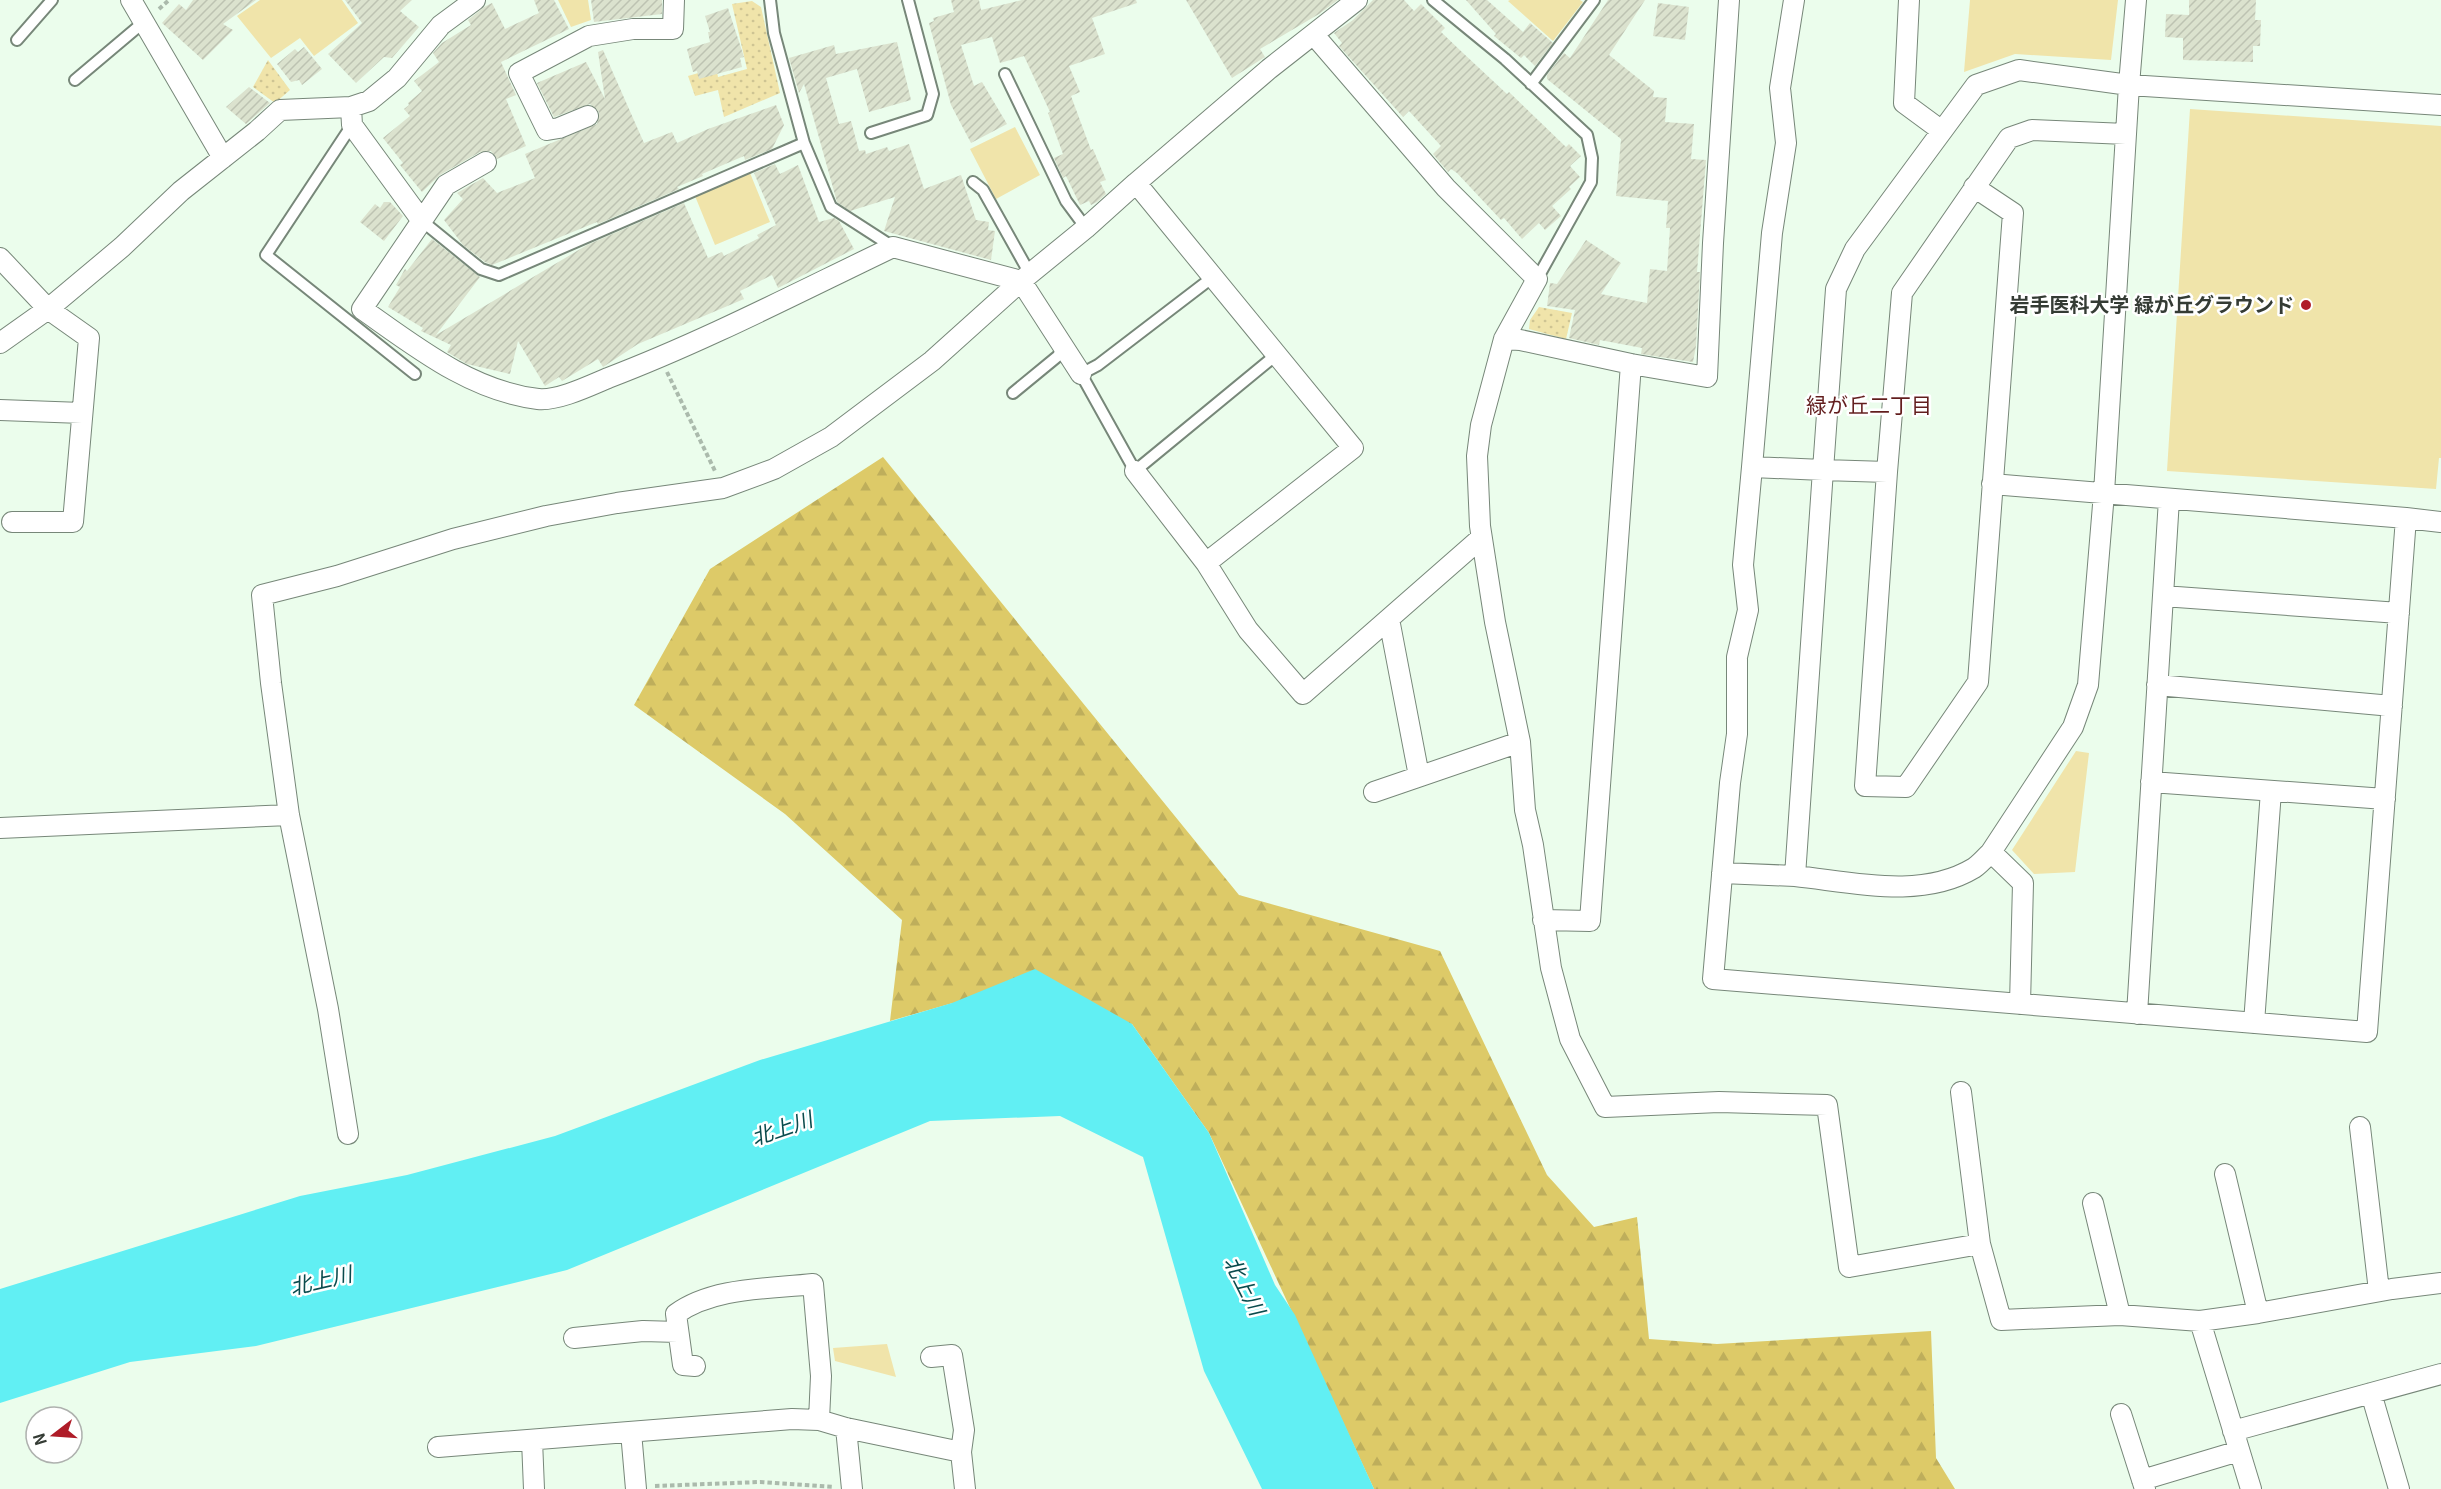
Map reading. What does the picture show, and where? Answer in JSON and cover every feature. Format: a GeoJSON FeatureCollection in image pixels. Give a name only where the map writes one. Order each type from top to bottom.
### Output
{"type":"FeatureCollection","features":[{"type":"Feature","properties":{"kind":"street"},"geometry":{"type":"LineString","coordinates":[[131,0],[223,158]]}},
{"type":"Feature","properties":{"kind":"street"},"geometry":{"type":"LineString","coordinates":[[0,344],[48,309],[122,247],[181,191],[280,110],[351,116],[397,78],[441,25],[475,0]]}},
{"type":"Feature","properties":{"kind":"street"},"geometry":{"type":"LineString","coordinates":[[588,116],[559,128],[547,130],[519,74],[589,36],[633,29],[673,29],[674,0]]}},
{"type":"Feature","properties":{"kind":"street"},"geometry":{"type":"LineString","coordinates":[[348,1134],[328,1009],[289,815],[262,595],[338,576],[453,539],[546,516],[723,488],[774,470],[831,438],[932,361],[1025,278],[1260,77],[1357,0]]}},
{"type":"Feature","properties":{"kind":"street"},"geometry":{"type":"LineString","coordinates":[[1504,339],[1520,340],[1632,364],[1707,377],[1713,243],[1730,0]]}},
{"type":"Feature","properties":{"kind":"street"},"geometry":{"type":"LineString","coordinates":[[1794,0],[1780,88],[1786,143],[1772,233],[1743,565],[1748,610],[1737,657],[1737,734],[1713,980],[2367,1032],[2406,518]]}},
{"type":"Feature","properties":{"kind":"street"},"geometry":{"type":"LineString","coordinates":[[1909,0],[1904,103],[1942,131]]}},
{"type":"Feature","properties":{"kind":"street"},"geometry":{"type":"LineString","coordinates":[[1722,873],[1795,876],[1897,887],[1936,883],[1973,868],[1991,852],[2073,727],[2088,686],[2104,493],[2136,0]]}},
{"type":"Feature","properties":{"kind":"street"},"geometry":{"type":"LineString","coordinates":[[1314,35],[1446,188],[1536,279],[1504,339],[1481,425],[1477,456],[1481,538],[1495,622],[1520,742],[1525,810],[1533,845],[1551,968],[1570,1039],[1605,1107],[1719,1102],[1827,1105],[1849,1267],[1980,1244]]}},
{"type":"Feature","properties":{"kind":"street"},"geometry":{"type":"LineString","coordinates":[[1795,876],[1836,290],[1855,249],[1976,85],[2019,70],[2129,85],[2441,105]]}},
{"type":"Feature","properties":{"kind":"street"},"geometry":{"type":"LineString","coordinates":[[351,116],[422,221]]}},
{"type":"Feature","properties":{"kind":"street"},"geometry":{"type":"LineString","coordinates":[[1974,187],[2013,213],[1978,682],[1906,787],[1865,786],[1902,293],[1974,187],[2008,138],[2032,130],[2126,134]]}},
{"type":"Feature","properties":{"kind":"street"},"geometry":{"type":"LineString","coordinates":[[486,162],[446,185],[362,309],[435,360],[473,380],[513,394],[541,400],[570,393],[661,358],[893,247],[1025,278],[1063,347],[1081,374]]}},
{"type":"Feature","properties":{"kind":"street"},"geometry":{"type":"LineString","coordinates":[[1136,183],[1353,448],[1206,563]]}},
{"type":"Feature","properties":{"kind":"street"},"geometry":{"type":"LineString","coordinates":[[0,258],[48,309],[88,338],[73,522],[12,522]]}},
{"type":"Feature","properties":{"kind":"street"},"geometry":{"type":"LineString","coordinates":[[1544,920],[1590,921],[1632,364]]}},
{"type":"Feature","properties":{"kind":"street"},"geometry":{"type":"LineString","coordinates":[[0,410],[82,413]]}},
{"type":"Feature","properties":{"kind":"street"},"geometry":{"type":"LineString","coordinates":[[1752,467],[1887,472]]}},
{"type":"Feature","properties":{"kind":"street"},"geometry":{"type":"LineString","coordinates":[[1135,471],[1206,563],[1248,630],[1303,694],[1481,538]]}},
{"type":"Feature","properties":{"kind":"street"},"geometry":{"type":"LineString","coordinates":[[1992,484],[2441,522]]}},
{"type":"Feature","properties":{"kind":"street"},"geometry":{"type":"LineString","coordinates":[[2137,1014],[2169,499]]}},
{"type":"Feature","properties":{"kind":"street"},"geometry":{"type":"LineString","coordinates":[[2163,596],[2399,613]]}},
{"type":"Feature","properties":{"kind":"street"},"geometry":{"type":"LineString","coordinates":[[1389,619],[1419,776]]}},
{"type":"Feature","properties":{"kind":"street"},"geometry":{"type":"LineString","coordinates":[[2157,685],[2392,706]]}},
{"type":"Feature","properties":{"kind":"street"},"geometry":{"type":"LineString","coordinates":[[1374,792],[1520,742]]}},
{"type":"Feature","properties":{"kind":"street"},"geometry":{"type":"LineString","coordinates":[[2151,782],[2385,799]]}},
{"type":"Feature","properties":{"kind":"street"},"geometry":{"type":"LineString","coordinates":[[2254,1023],[2271,790]]}},
{"type":"Feature","properties":{"kind":"street"},"geometry":{"type":"LineString","coordinates":[[0,828],[289,815]]}},
{"type":"Feature","properties":{"kind":"street"},"geometry":{"type":"LineString","coordinates":[[1991,852],[2023,883],[2020,1004]]}},
{"type":"Feature","properties":{"kind":"street"},"geometry":{"type":"LineString","coordinates":[[1961,1092],[1980,1244],[2001,1320],[2120,1315],[2200,1321],[2441,1283]]}},
{"type":"Feature","properties":{"kind":"street"},"geometry":{"type":"LineString","coordinates":[[2360,1127],[2379,1291]]}},
{"type":"Feature","properties":{"kind":"street"},"geometry":{"type":"LineString","coordinates":[[2225,1174],[2258,1313]]}},
{"type":"Feature","properties":{"kind":"street"},"geometry":{"type":"LineString","coordinates":[[2093,1203],[2120,1315]]}},
{"type":"Feature","properties":{"kind":"street"},"geometry":{"type":"LineString","coordinates":[[695,1366],[683,1365],[676,1314],[690,1305],[738,1292],[813,1284],[821,1376],[819,1420]]}},
{"type":"Feature","properties":{"kind":"street"},"geometry":{"type":"LineString","coordinates":[[2200,1321],[2251,1489]]}},
{"type":"Feature","properties":{"kind":"street"},"geometry":{"type":"LineString","coordinates":[[574,1338],[644,1331],[678,1332]]}},
{"type":"Feature","properties":{"kind":"street"},"geometry":{"type":"LineString","coordinates":[[931,1357],[952,1356],[964,1430],[961,1452],[966,1489]]}},
{"type":"Feature","properties":{"kind":"street"},"geometry":{"type":"LineString","coordinates":[[2233,1431],[2441,1374]]}},
{"type":"Feature","properties":{"kind":"street"},"geometry":{"type":"LineString","coordinates":[[2372,1393],[2399,1489]]}},
{"type":"Feature","properties":{"kind":"street"},"geometry":{"type":"LineString","coordinates":[[2121,1414],[2144,1484],[2239,1451]]}},
{"type":"Feature","properties":{"kind":"street"},"geometry":{"type":"LineString","coordinates":[[438,1447],[792,1419],[819,1420],[846,1428],[961,1452]]}},
{"type":"Feature","properties":{"kind":"street"},"geometry":{"type":"LineString","coordinates":[[846,1428],[852,1489]]}},
{"type":"Feature","properties":{"kind":"street"},"geometry":{"type":"LineString","coordinates":[[631,1432],[636,1489]]}},
{"type":"Feature","properties":{"kind":"street"},"geometry":{"type":"LineString","coordinates":[[532,1440],[534,1489]]}},
{"type":"Feature","properties":{"kind":"lane"},"geometry":{"type":"LineString","coordinates":[[17,40],[52,0]]}},
{"type":"Feature","properties":{"kind":"lane"},"geometry":{"type":"LineString","coordinates":[[770,0],[774,33],[804,142],[831,207],[893,247]]}},
{"type":"Feature","properties":{"kind":"lane"},"geometry":{"type":"LineString","coordinates":[[871,133],[927,115],[933,94],[908,0]]}},
{"type":"Feature","properties":{"kind":"lane"},"geometry":{"type":"LineString","coordinates":[[1433,0],[1505,58],[1587,135],[1592,158],[1591,182],[1536,279]]}},
{"type":"Feature","properties":{"kind":"lane"},"geometry":{"type":"LineString","coordinates":[[1532,84],[1594,0]]}},
{"type":"Feature","properties":{"kind":"lane"},"geometry":{"type":"LineString","coordinates":[[75,80],[145,21]]}},
{"type":"Feature","properties":{"kind":"lane"},"geometry":{"type":"LineString","coordinates":[[1005,74],[1066,201],[1086,228]]}},
{"type":"Feature","properties":{"kind":"lane"},"geometry":{"type":"LineString","coordinates":[[351,116],[266,255],[415,374]]}},
{"type":"Feature","properties":{"kind":"lane"},"geometry":{"type":"LineString","coordinates":[[422,221],[481,269],[499,275],[804,142]]}},
{"type":"Feature","properties":{"kind":"lane"},"geometry":{"type":"LineString","coordinates":[[973,182],[983,190],[1025,278]]}},
{"type":"Feature","properties":{"kind":"lane"},"geometry":{"type":"LineString","coordinates":[[1213,277],[1098,365],[1081,374],[1135,471],[1276,355]]}},
{"type":"Feature","properties":{"kind":"lane"},"geometry":{"type":"LineString","coordinates":[[1013,393],[1058,356],[1063,347]]}},
{"type":"Feature","properties":{"kind":"path"},"geometry":{"type":"LineString","coordinates":[[661,358],[723,488]]}},
{"type":"Feature","properties":{"kind":"path"},"geometry":{"type":"LineString","coordinates":[[636,1489],[686,1484],[760,1482],[852,1489]]}},
{"type":"Feature","properties":{"kind":"shaded area"},"geometry":{"type":"Polygon","coordinates":[[[260,0],[342,0],[358,23],[314,56],[300,38],[271,58],[237,16],[260,0]]]}},
{"type":"Feature","properties":{"kind":"shaded area"},"geometry":{"type":"Polygon","coordinates":[[[558,0],[588,0],[591,20],[571,27],[558,0]]]}},
{"type":"Feature","properties":{"kind":"shaded area"},"geometry":{"type":"Polygon","coordinates":[[[1580,0],[1583,2],[1553,41],[1508,1],[1580,0]]]}},
{"type":"Feature","properties":{"kind":"shaded area"},"geometry":{"type":"Polygon","coordinates":[[[1970,0],[2118,0],[2111,60],[2015,54],[1964,72],[1970,0]]]}},
{"type":"Feature","properties":{"kind":"shaded area"},"geometry":{"type":"Polygon","coordinates":[[[752,1],[761,7],[780,93],[724,117],[718,90],[695,96],[688,76],[712,69],[717,72],[718,77],[747,69],[732,4],[752,1]]]}},
{"type":"Feature","properties":{"kind":"shaded area"},"geometry":{"type":"Polygon","coordinates":[[[268,60],[290,90],[275,103],[253,87],[268,60]]]}},
{"type":"Feature","properties":{"kind":"shaded area","name":"岩手医科大学 緑が丘グラウンド"},"geometry":{"type":"Polygon","coordinates":[[[2190,109],[2441,126],[2441,458],[2439,458],[2436,489],[2167,471],[2190,109]]]}},
{"type":"Feature","properties":{"kind":"shaded area"},"geometry":{"type":"Polygon","coordinates":[[[1015,127],[1040,175],[996,199],[970,149],[1015,127]]]}},
{"type":"Feature","properties":{"kind":"shaded area"},"geometry":{"type":"Polygon","coordinates":[[[750,173],[770,222],[715,245],[695,196],[750,173]]]}},
{"type":"Feature","properties":{"kind":"shaded area"},"geometry":{"type":"Polygon","coordinates":[[[1539,307],[1572,313],[1566,339],[1529,329],[1530,320],[1539,307]]]}},
{"type":"Feature","properties":{"kind":"shaded area"},"geometry":{"type":"Polygon","coordinates":[[[2076,751],[2089,753],[2075,872],[2034,874],[2012,850],[2076,751]]]}},
{"type":"Feature","properties":{"kind":"shaded area"},"geometry":{"type":"Polygon","coordinates":[[[887,1344],[896,1377],[835,1361],[833,1348],[887,1344]]]}},
{"type":"Feature","properties":{"kind":"green space"},"geometry":{"type":"Polygon","coordinates":[[[883,457],[1239,895],[1440,951],[1547,1175],[1594,1227],[1637,1217],[1649,1339],[1717,1344],[1931,1331],[1936,1458],[1955,1489],[1374,1489],[1209,1133],[1132,1024],[953,1003],[890,1021],[902,920],[785,814],[634,705],[710,569],[883,457]]]}},
{"type":"Feature","properties":{"kind":"water","name":"北上川"},"geometry":{"type":"Polygon","coordinates":[[[1035,969],[1132,1024],[1209,1133],[1275,1285],[1295,1315],[1374,1489],[1262,1489],[1204,1371],[1143,1157],[1060,1116],[930,1121],[567,1270],[256,1346],[130,1362],[0,1403],[0,1289],[300,1196],[407,1175],[555,1136],[760,1060],[952,1003],[1035,969]]]}},
{"type":"Feature","properties":{"kind":"building"},"geometry":{"type":"Polygon","coordinates":[[[193,0],[256,0],[223,24],[233,30],[203,60],[162,23],[179,4],[186,10],[193,0]]]}},
{"type":"Feature","properties":{"kind":"building"},"geometry":{"type":"Polygon","coordinates":[[[345,0],[412,0],[400,11],[419,27],[392,58],[384,57],[356,83],[328,54],[362,23],[345,0]]]}},
{"type":"Feature","properties":{"kind":"building"},"geometry":{"type":"Polygon","coordinates":[[[534,0],[554,0],[569,29],[501,62],[516,95],[506,99],[526,146],[497,159],[491,151],[480,152],[440,175],[422,192],[400,165],[403,163],[383,138],[410,116],[404,109],[422,91],[414,81],[439,62],[433,53],[442,43],[471,25],[468,20],[484,7],[492,3],[505,29],[539,13],[534,0]]]}},
{"type":"Feature","properties":{"kind":"building"},"geometry":{"type":"Polygon","coordinates":[[[591,0],[662,0],[662,14],[594,22],[591,0]]]}},
{"type":"Feature","properties":{"kind":"building"},"geometry":{"type":"Polygon","coordinates":[[[951,0],[979,0],[981,10],[1022,0],[1136,0],[1137,3],[1092,18],[1105,54],[1069,66],[1080,92],[1071,96],[1091,150],[1093,149],[1106,180],[1100,182],[1106,194],[1097,202],[1091,205],[1089,201],[1080,205],[1066,176],[1063,178],[1054,158],[1063,154],[1048,113],[1050,112],[1024,56],[1000,63],[992,37],[961,45],[974,86],[982,82],[1007,124],[971,143],[951,105],[929,23],[934,21],[933,18],[954,12],[951,0]]]}},
{"type":"Feature","properties":{"kind":"building"},"geometry":{"type":"Polygon","coordinates":[[[1186,0],[1338,0],[1260,49],[1265,57],[1232,78],[1186,0]]]}},
{"type":"Feature","properties":{"kind":"building"},"geometry":{"type":"Polygon","coordinates":[[[1373,0],[1404,0],[1414,11],[1421,4],[1445,28],[1441,32],[1463,53],[1507,94],[1509,92],[1566,147],[1569,144],[1581,156],[1570,166],[1580,177],[1569,187],[1571,189],[1552,206],[1561,216],[1545,230],[1539,223],[1522,239],[1504,218],[1501,220],[1457,173],[1451,169],[1448,172],[1433,154],[1441,146],[1409,111],[1403,117],[1339,46],[1342,43],[1334,33],[1353,20],[1373,0]]]}},
{"type":"Feature","properties":{"kind":"building"},"geometry":{"type":"Polygon","coordinates":[[[1466,0],[1487,0],[1523,32],[1530,23],[1553,43],[1535,66],[1524,55],[1521,58],[1494,36],[1496,34],[1466,0]]]}},
{"type":"Feature","properties":{"kind":"building"},"geometry":{"type":"Polygon","coordinates":[[[1608,0],[1645,0],[1609,55],[1654,91],[1653,97],[1667,98],[1665,122],[1694,124],[1691,159],[1706,160],[1697,272],[1700,272],[1696,346],[1693,362],[1641,354],[1642,348],[1600,340],[1599,345],[1569,338],[1575,310],[1547,306],[1550,283],[1557,284],[1586,240],[1621,263],[1601,294],[1647,303],[1650,269],[1667,271],[1670,228],[1666,228],[1668,201],[1616,196],[1621,139],[1547,79],[1547,75],[1564,53],[1570,58],[1608,0]]]}},
{"type":"Feature","properties":{"kind":"building"},"geometry":{"type":"Polygon","coordinates":[[[2189,0],[2256,0],[2255,20],[2261,20],[2260,46],[2253,46],[2253,62],[2183,60],[2183,38],[2165,37],[2166,14],[2189,15],[2189,0]]]}},
{"type":"Feature","properties":{"kind":"building"},"geometry":{"type":"Polygon","coordinates":[[[1658,3],[1689,7],[1685,40],[1653,36],[1658,3]]]}},
{"type":"Feature","properties":{"kind":"building"},"geometry":{"type":"Polygon","coordinates":[[[728,8],[744,57],[740,58],[742,67],[699,79],[697,71],[693,72],[687,49],[710,42],[708,32],[710,32],[705,16],[728,8]]]}},
{"type":"Feature","properties":{"kind":"building"},"geometry":{"type":"Polygon","coordinates":[[[897,42],[911,100],[869,112],[857,69],[826,78],[839,124],[851,121],[859,151],[865,150],[866,154],[887,147],[889,151],[909,144],[924,189],[961,175],[976,220],[989,222],[988,230],[995,231],[991,260],[884,231],[895,197],[850,211],[837,202],[804,84],[799,93],[789,58],[834,45],[836,54],[897,42]]]}},
{"type":"Feature","properties":{"kind":"building"},"geometry":{"type":"Polygon","coordinates":[[[304,47],[322,69],[302,85],[299,80],[291,82],[277,64],[295,49],[298,52],[304,47]]]}},
{"type":"Feature","properties":{"kind":"building"},"geometry":{"type":"Polygon","coordinates":[[[603,50],[644,143],[672,132],[677,143],[708,129],[776,105],[784,125],[772,149],[745,160],[744,156],[702,174],[703,176],[677,187],[679,189],[598,224],[597,222],[492,265],[485,262],[463,245],[444,220],[463,199],[457,193],[483,178],[497,193],[535,178],[525,154],[597,124],[599,112],[590,104],[554,117],[537,83],[586,62],[605,99],[598,52],[603,50]]]}},
{"type":"Feature","properties":{"kind":"building"},"geometry":{"type":"Polygon","coordinates":[[[249,87],[270,103],[246,124],[226,107],[249,87]]]}},
{"type":"Feature","properties":{"kind":"building"},"geometry":{"type":"Polygon","coordinates":[[[775,164],[780,174],[798,165],[819,222],[834,218],[839,221],[854,249],[778,288],[772,275],[740,291],[744,299],[638,344],[603,367],[598,359],[562,381],[559,377],[545,386],[518,341],[510,374],[467,364],[447,352],[451,345],[421,331],[423,328],[388,307],[400,287],[396,285],[405,269],[407,271],[432,239],[480,277],[436,335],[587,245],[684,203],[708,258],[722,252],[724,256],[759,238],[757,235],[776,225],[754,173],[775,164]]]}},
{"type":"Feature","properties":{"kind":"building"},"geometry":{"type":"Polygon","coordinates":[[[384,202],[390,202],[403,216],[384,241],[360,222],[375,204],[380,208],[384,202]]]}},
{"type":"Feature","properties":{"kind":"place","name":"岩手医科大学 緑が丘グラウンド"},"geometry":{"type":"Point","coordinates":[2306,305]}},
{"type":"Feature","properties":{"kind":"district","name":"緑が丘二丁目"},"geometry":{"type":"Point","coordinates":[1869,406]}}]}
